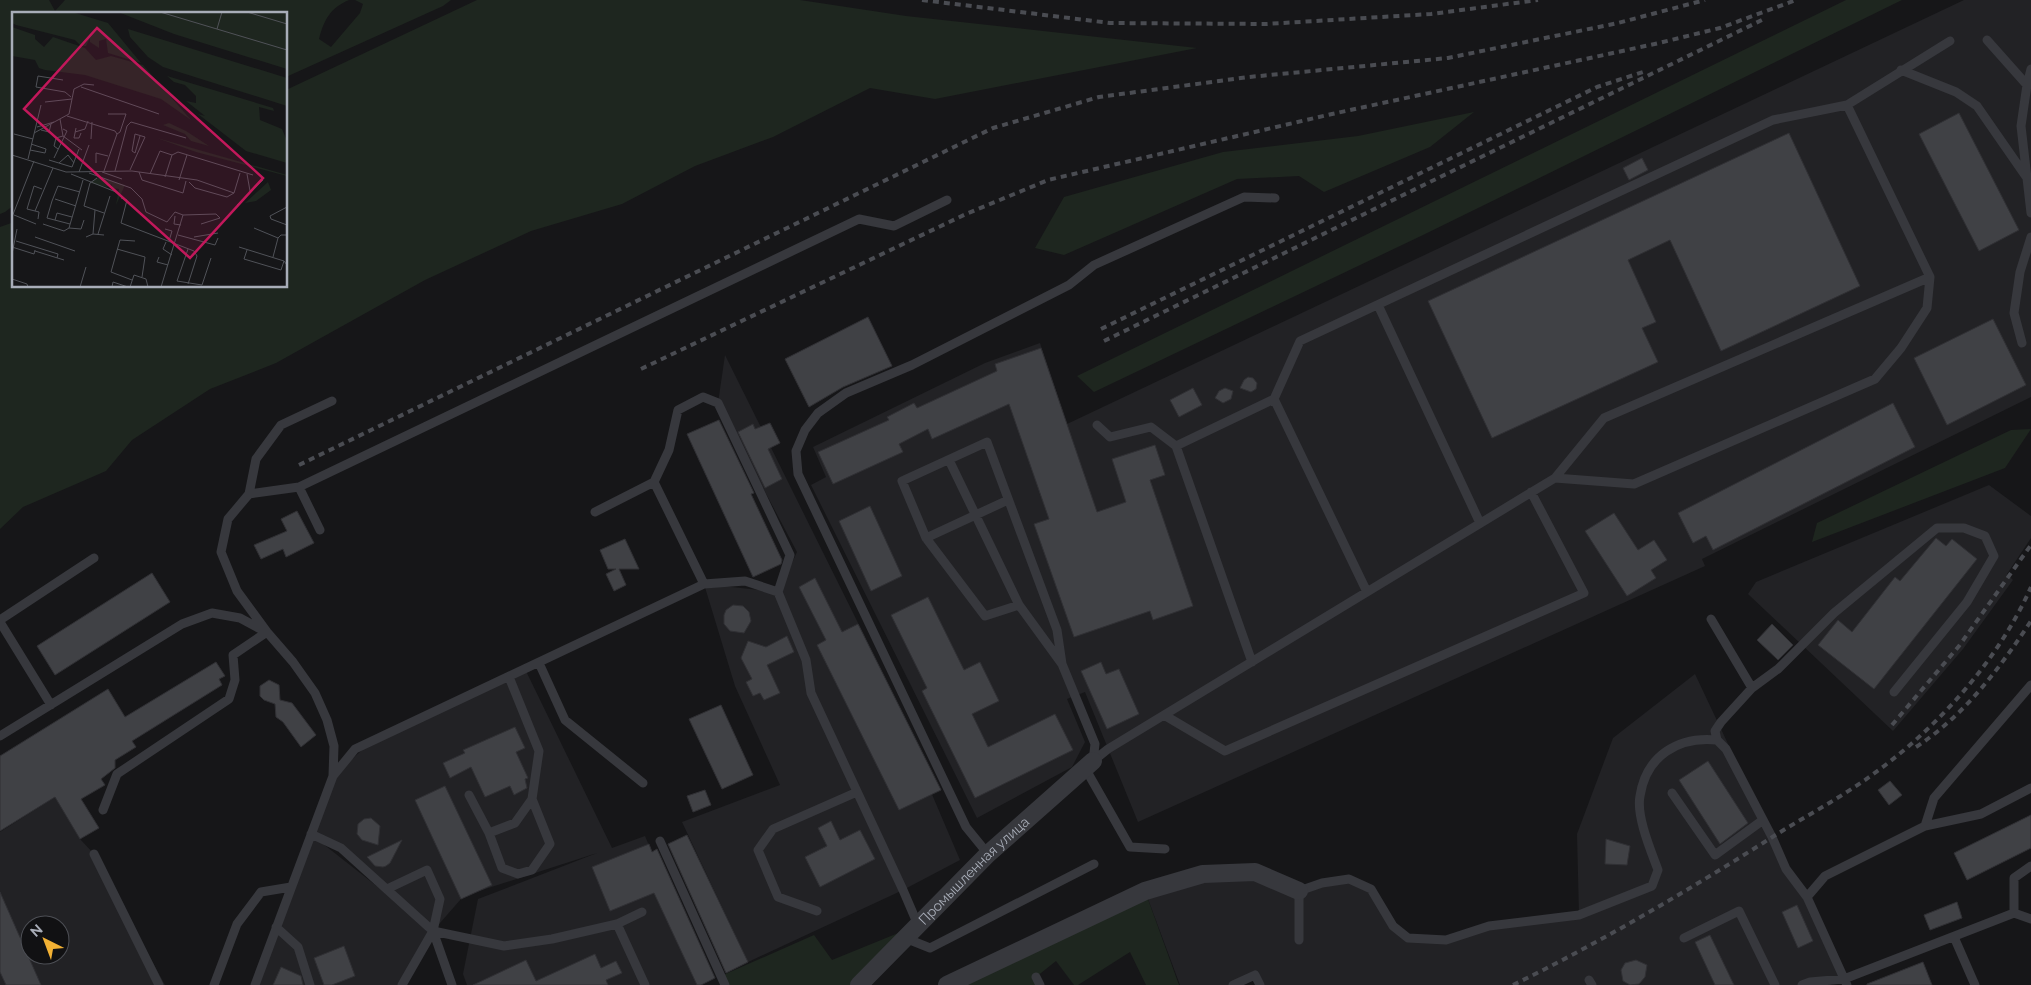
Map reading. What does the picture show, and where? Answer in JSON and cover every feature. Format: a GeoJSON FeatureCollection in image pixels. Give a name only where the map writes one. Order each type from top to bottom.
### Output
{"type":"FeatureCollection","features":[{"type":"Feature","properties":{"kind":"street","name":"Промышленная улица"},"geometry":{"type":"LineString","coordinates":[[860,985],[988,854],[1089,764]]}},
{"type":"Feature","properties":{"kind":"street"},"geometry":{"type":"LineString","coordinates":[[948,985],[1145,891],[1203,874],[1255,872],[1299,891]]}},
{"type":"Feature","properties":{"kind":"lane"},"geometry":{"type":"LineString","coordinates":[[1987,40],[2027,85]]}},
{"type":"Feature","properties":{"kind":"lane"},"geometry":{"type":"LineString","coordinates":[[1176,446],[1274,399],[1300,341],[1773,120],[1847,106],[1901,70],[1950,41]]}},
{"type":"Feature","properties":{"kind":"lane"},"geometry":{"type":"LineString","coordinates":[[2031,69],[2021,126],[2031,213]]}},
{"type":"Feature","properties":{"kind":"lane"},"geometry":{"type":"LineString","coordinates":[[1901,70],[1956,92],[1977,106],[2027,178]]}},
{"type":"Feature","properties":{"kind":"lane"},"geometry":{"type":"LineString","coordinates":[[1554,478],[1634,484],[1875,378],[1901,348],[1927,308],[1930,277],[1847,106]]}},
{"type":"Feature","properties":{"kind":"lane"},"geometry":{"type":"LineString","coordinates":[[988,854],[966,827],[798,474],[796,451],[805,430],[818,413],[846,393],[912,365],[1069,285],[1094,264],[1244,197],[1275,198]]}},
{"type":"Feature","properties":{"kind":"lane"},"geometry":{"type":"LineString","coordinates":[[249,494],[299,487],[859,219],[894,226],[948,200]]}},
{"type":"Feature","properties":{"kind":"lane"},"geometry":{"type":"LineString","coordinates":[[2022,343],[2014,313],[2020,272],[2031,237]]}},
{"type":"Feature","properties":{"kind":"lane"},"geometry":{"type":"LineString","coordinates":[[1089,764],[1108,749],[1554,478],[1604,418],[1930,277]]}},
{"type":"Feature","properties":{"kind":"lane"},"geometry":{"type":"LineString","coordinates":[[1378,304],[1480,523]]}},
{"type":"Feature","properties":{"kind":"lane"},"geometry":{"type":"LineString","coordinates":[[595,512],[654,482],[669,450],[678,410],[703,397],[718,404],[790,555],[778,592],[806,660],[811,694],[918,926]]}},
{"type":"Feature","properties":{"kind":"lane"},"geometry":{"type":"LineString","coordinates":[[1274,399],[1367,592]]}},
{"type":"Feature","properties":{"kind":"lane"},"geometry":{"type":"LineString","coordinates":[[332,401],[281,425],[256,459],[249,494],[228,519],[221,552],[237,591],[315,693],[334,746],[333,776]]}},
{"type":"Feature","properties":{"kind":"lane"},"geometry":{"type":"LineString","coordinates":[[1097,425],[1110,436],[1151,427],[1176,446],[1252,662]]}},
{"type":"Feature","properties":{"kind":"lane"},"geometry":{"type":"LineString","coordinates":[[1019,605],[985,616],[926,538],[902,482],[987,442],[1057,630],[1062,664]]}},
{"type":"Feature","properties":{"kind":"lane"},"geometry":{"type":"LineString","coordinates":[[949,460],[1019,605],[1062,664],[1095,744],[1089,764],[1130,847],[1165,849]]}},
{"type":"Feature","properties":{"kind":"lane"},"geometry":{"type":"LineString","coordinates":[[654,482],[704,584]]}},
{"type":"Feature","properties":{"kind":"lane"},"geometry":{"type":"LineString","coordinates":[[299,487],[320,530]]}},
{"type":"Feature","properties":{"kind":"lane"},"geometry":{"type":"LineString","coordinates":[[1164,716],[1225,751],[1584,594],[1530,492]]}},
{"type":"Feature","properties":{"kind":"lane"},"geometry":{"type":"LineString","coordinates":[[926,538],[1008,500]]}},
{"type":"Feature","properties":{"kind":"lane"},"geometry":{"type":"LineString","coordinates":[[1845,982],[1807,897],[1786,869],[1763,820],[1726,750],[1717,740],[1715,731],[1720,722],[1752,688],[1778,668],[1834,613],[1938,528],[1964,528],[1985,536],[1994,556],[1967,602],[1894,692]]}},
{"type":"Feature","properties":{"kind":"lane"},"geometry":{"type":"LineString","coordinates":[[51,705],[0,621],[94,558]]}},
{"type":"Feature","properties":{"kind":"lane"},"geometry":{"type":"LineString","coordinates":[[255,985],[333,776],[355,749],[704,584],[746,581],[778,592]]}},
{"type":"Feature","properties":{"kind":"lane"},"geometry":{"type":"LineString","coordinates":[[0,736],[182,624],[212,613],[240,618],[267,632]]}},
{"type":"Feature","properties":{"kind":"lane"},"geometry":{"type":"LineString","coordinates":[[1712,619],[1752,688]]}},
{"type":"Feature","properties":{"kind":"lane"},"geometry":{"type":"LineString","coordinates":[[103,810],[117,774],[229,700],[235,680],[233,655],[267,632]]}},
{"type":"Feature","properties":{"kind":"lane"},"geometry":{"type":"LineString","coordinates":[[539,663],[565,720],[643,783]]}},
{"type":"Feature","properties":{"kind":"lane"},"geometry":{"type":"LineString","coordinates":[[489,833],[515,823],[532,799],[539,751],[509,677]]}},
{"type":"Feature","properties":{"kind":"lane"},"geometry":{"type":"LineString","coordinates":[[1925,826],[1934,798],[2031,685]]}},
{"type":"Feature","properties":{"kind":"lane"},"geometry":{"type":"LineString","coordinates":[[1299,940],[1299,891],[1322,883],[1350,879],[1372,889],[1393,926],[1408,938],[1446,940],[1489,926],[1580,915],[1652,886],[1658,870],[1644,834],[1639,797],[1650,766],[1672,746],[1700,738],[1717,740]]}},
{"type":"Feature","properties":{"kind":"lane"},"geometry":{"type":"LineString","coordinates":[[1807,897],[1825,876],[1925,826],[1981,814],[2031,788]]}},
{"type":"Feature","properties":{"kind":"lane"},"geometry":{"type":"LineString","coordinates":[[817,911],[778,898],[758,850],[773,829],[857,792]]}},
{"type":"Feature","properties":{"kind":"lane"},"geometry":{"type":"LineString","coordinates":[[1672,793],[1715,855],[1763,820]]}},
{"type":"Feature","properties":{"kind":"lane"},"geometry":{"type":"LineString","coordinates":[[469,795],[489,833],[502,868],[518,874],[532,870],[550,844],[532,799]]}},
{"type":"Feature","properties":{"kind":"lane"},"geometry":{"type":"LineString","coordinates":[[311,834],[341,848],[434,931],[504,946],[552,939],[617,924],[642,912]]}},
{"type":"Feature","properties":{"kind":"lane"},"geometry":{"type":"LineString","coordinates":[[660,840],[725,985]]}},
{"type":"Feature","properties":{"kind":"lane"},"geometry":{"type":"LineString","coordinates":[[94,854],[159,985]]}},
{"type":"Feature","properties":{"kind":"lane"},"geometry":{"type":"LineString","coordinates":[[905,938],[930,948],[1094,864]]}},
{"type":"Feature","properties":{"kind":"lane"},"geometry":{"type":"LineString","coordinates":[[2014,913],[2014,878],[2031,866]]}},
{"type":"Feature","properties":{"kind":"lane"},"geometry":{"type":"LineString","coordinates":[[387,889],[427,870],[440,899],[434,931],[402,985]]}},
{"type":"Feature","properties":{"kind":"lane"},"geometry":{"type":"LineString","coordinates":[[214,985],[237,924],[261,892],[291,887]]}},
{"type":"Feature","properties":{"kind":"lane"},"geometry":{"type":"LineString","coordinates":[[1684,938],[1739,910],[1775,985]]}},
{"type":"Feature","properties":{"kind":"lane"},"geometry":{"type":"LineString","coordinates":[[1802,985],[1810,982],[1845,982],[2014,913],[2031,919]]}},
{"type":"Feature","properties":{"kind":"lane"},"geometry":{"type":"LineString","coordinates":[[617,924],[645,985]]}},
{"type":"Feature","properties":{"kind":"lane"},"geometry":{"type":"LineString","coordinates":[[276,928],[298,947],[310,985]]}},
{"type":"Feature","properties":{"kind":"lane"},"geometry":{"type":"LineString","coordinates":[[434,931],[452,985]]}},
{"type":"Feature","properties":{"kind":"lane"},"geometry":{"type":"LineString","coordinates":[[1954,937],[1975,985]]}},
{"type":"Feature","properties":{"kind":"lane"},"geometry":{"type":"LineString","coordinates":[[1233,985],[1255,975],[1260,985]]}},
{"type":"Feature","properties":{"kind":"shaded area"},"geometry":{"type":"Polygon","coordinates":[[[0,0],[49,0],[55,11],[65,0],[349,0],[332,11],[323,26],[319,39],[331,47],[360,13],[363,4],[355,0],[451,0],[443,6],[288,76],[288,12],[12,12],[12,207],[0,214],[0,0]]]}},
{"type":"Feature","properties":{"kind":"shaded area"},"geometry":{"type":"Polygon","coordinates":[[[477,0],[800,0],[906,16],[1197,48],[935,99],[870,88],[773,137],[695,166],[622,204],[531,231],[425,280],[276,363],[210,389],[132,440],[106,471],[23,507],[0,529],[0,227],[12,223],[12,288],[288,288],[288,89],[477,0]]]}},
{"type":"Feature","properties":{"kind":"shaded area"},"geometry":{"type":"Polygon","coordinates":[[[1846,0],[1902,0],[1423,235],[1094,392],[1077,376],[1846,0]]]}},
{"type":"Feature","properties":{"kind":"shaded area"},"geometry":{"type":"Polygon","coordinates":[[[1964,0],[2031,0],[2031,397],[1702,559],[1705,566],[1138,822],[1085,692],[1067,699],[1085,742],[1072,767],[977,818],[811,485],[826,477],[813,447],[985,363],[1040,343],[1067,424],[1964,0]]]}},
{"type":"Feature","properties":{"kind":"shaded area"},"geometry":{"type":"Polygon","coordinates":[[[1474,112],[1430,147],[1324,192],[1299,176],[1237,179],[1064,255],[1035,248],[1064,197],[1223,152],[1358,136],[1474,112]]]}},
{"type":"Feature","properties":{"kind":"shaded area"},"geometry":{"type":"Polygon","coordinates":[[[725,355],[864,635],[960,860],[903,890],[748,962],[682,822],[780,785],[735,686],[704,584],[778,592],[797,552],[718,403],[725,355]]]}},
{"type":"Feature","properties":{"kind":"shaded area"},"geometry":{"type":"Polygon","coordinates":[[[2031,429],[2005,468],[1812,542],[1817,523],[2011,430],[2031,429]]]}},
{"type":"Feature","properties":{"kind":"shaded area"},"geometry":{"type":"Polygon","coordinates":[[[1989,485],[2031,516],[2031,538],[2007,574],[2013,580],[1963,649],[1893,731],[1748,594],[1756,582],[1989,485]]]}},
{"type":"Feature","properties":{"kind":"shaded area"},"geometry":{"type":"Polygon","coordinates":[[[525,669],[612,848],[645,836],[667,888],[697,985],[467,985],[463,974],[478,899],[597,853],[476,892],[461,899],[433,931],[402,985],[255,985],[333,776],[370,743],[525,669]],[[313,836],[425,924],[341,848],[313,836]]]}},
{"type":"Feature","properties":{"kind":"shaded area"},"geometry":{"type":"Polygon","coordinates":[[[1695,674],[1772,837],[1844,979],[1829,985],[1260,985],[1254,975],[1233,985],[1180,985],[1145,891],[1255,872],[1299,891],[1349,879],[1371,889],[1393,926],[1420,939],[1446,940],[1489,926],[1579,915],[1577,834],[1613,738],[1695,674]]]}},
{"type":"Feature","properties":{"kind":"shaded area"},"geometry":{"type":"Polygon","coordinates":[[[55,797],[80,839],[94,854],[165,985],[0,985],[0,832],[55,797]]]}},
{"type":"Feature","properties":{"kind":"shaded area"},"geometry":{"type":"Polygon","coordinates":[[[1145,891],[1179,985],[1146,985],[1130,952],[1078,985],[1074,985],[1056,961],[1036,977],[1036,985],[947,985],[1145,891]]]}},
{"type":"Feature","properties":{"kind":"shaded area"},"geometry":{"type":"Polygon","coordinates":[[[918,925],[859,985],[725,985],[721,976],[814,935],[832,960],[918,925]]]}},
{"type":"Feature","properties":{"kind":"building"},"geometry":{"type":"Polygon","coordinates":[[[1959,113],[2019,230],[1979,251],[1919,134],[1959,113]]]}},
{"type":"Feature","properties":{"kind":"building"},"geometry":{"type":"Polygon","coordinates":[[[1789,133],[1860,286],[1721,351],[1670,240],[1628,260],[1656,322],[1642,328],[1658,362],[1492,438],[1428,301],[1789,133]]]}},
{"type":"Feature","properties":{"kind":"building"},"geometry":{"type":"Polygon","coordinates":[[[1642,158],[1648,170],[1629,180],[1623,168],[1642,158]]]}},
{"type":"Feature","properties":{"kind":"building"},"geometry":{"type":"Polygon","coordinates":[[[868,317],[892,366],[843,387],[809,407],[785,359],[868,317]]]}},
{"type":"Feature","properties":{"kind":"building"},"geometry":{"type":"Polygon","coordinates":[[[1993,319],[2026,385],[1947,425],[1914,358],[1993,319]]]}},
{"type":"Feature","properties":{"kind":"building"},"geometry":{"type":"Polygon","coordinates":[[[1041,348],[1097,512],[1126,502],[1112,459],[1155,445],[1165,475],[1150,480],[1193,606],[1153,620],[1150,611],[1074,637],[1034,524],[1049,519],[1009,404],[932,439],[928,429],[899,444],[903,452],[833,484],[818,452],[889,420],[887,417],[914,403],[917,408],[997,371],[995,364],[1041,348]]]}},
{"type":"Feature","properties":{"kind":"building"},"geometry":{"type":"Polygon","coordinates":[[[1248,377],[1253,378],[1257,383],[1256,389],[1251,392],[1240,388],[1248,377]]]}},
{"type":"Feature","properties":{"kind":"building"},"geometry":{"type":"Polygon","coordinates":[[[1193,388],[1202,405],[1179,417],[1170,400],[1193,388]]]}},
{"type":"Feature","properties":{"kind":"building"},"geometry":{"type":"Polygon","coordinates":[[[1225,388],[1233,391],[1231,399],[1223,403],[1215,398],[1219,391],[1225,388]]]}},
{"type":"Feature","properties":{"kind":"building"},"geometry":{"type":"Polygon","coordinates":[[[1893,403],[1915,447],[1713,550],[1706,536],[1693,543],[1678,513],[1893,403]]]}},
{"type":"Feature","properties":{"kind":"building"},"geometry":{"type":"Polygon","coordinates":[[[719,420],[754,493],[751,494],[782,560],[781,564],[753,577],[687,434],[719,420]]]}},
{"type":"Feature","properties":{"kind":"building"},"geometry":{"type":"Polygon","coordinates":[[[770,423],[780,443],[768,449],[782,479],[765,488],[738,432],[753,424],[755,429],[770,423]]]}},
{"type":"Feature","properties":{"kind":"building"},"geometry":{"type":"Polygon","coordinates":[[[870,506],[902,576],[871,591],[839,521],[870,506]]]}},
{"type":"Feature","properties":{"kind":"building"},"geometry":{"type":"Polygon","coordinates":[[[297,511],[314,543],[286,557],[283,549],[261,559],[254,545],[287,531],[281,519],[297,511]]]}},
{"type":"Feature","properties":{"kind":"building"},"geometry":{"type":"Polygon","coordinates":[[[1614,513],[1638,550],[1654,540],[1667,560],[1651,570],[1656,578],[1627,596],[1585,531],[1614,513]]]}},
{"type":"Feature","properties":{"kind":"building"},"geometry":{"type":"Polygon","coordinates":[[[1936,538],[1946,546],[1952,539],[1977,559],[1874,689],[1818,645],[1838,620],[1852,632],[1895,577],[1900,581],[1936,538]]]}},
{"type":"Feature","properties":{"kind":"building"},"geometry":{"type":"Polygon","coordinates":[[[625,539],[639,569],[619,569],[626,585],[614,591],[606,574],[616,569],[608,569],[600,550],[625,539]]]}},
{"type":"Feature","properties":{"kind":"building"},"geometry":{"type":"Polygon","coordinates":[[[152,573],[170,602],[55,675],[37,646],[152,573]]]}},
{"type":"Feature","properties":{"kind":"building"},"geometry":{"type":"Polygon","coordinates":[[[815,578],[842,632],[858,624],[941,790],[899,810],[817,645],[826,640],[799,587],[815,578]]]}},
{"type":"Feature","properties":{"kind":"building"},"geometry":{"type":"Polygon","coordinates":[[[928,597],[964,670],[980,662],[999,701],[972,714],[988,747],[1055,714],[1073,750],[975,798],[922,691],[927,688],[891,615],[928,597]]]}},
{"type":"Feature","properties":{"kind":"building"},"geometry":{"type":"Polygon","coordinates":[[[733,605],[743,606],[749,612],[751,621],[744,633],[730,631],[724,624],[726,610],[733,605]]]}},
{"type":"Feature","properties":{"kind":"building"},"geometry":{"type":"Polygon","coordinates":[[[1772,624],[1793,645],[1778,660],[1757,640],[1772,624]]]}},
{"type":"Feature","properties":{"kind":"building"},"geometry":{"type":"Polygon","coordinates":[[[787,636],[794,652],[767,665],[780,693],[764,700],[760,693],[753,696],[746,682],[752,679],[741,658],[748,641],[766,647],[787,636]]]}},
{"type":"Feature","properties":{"kind":"building"},"geometry":{"type":"Polygon","coordinates":[[[216,662],[225,676],[219,679],[222,685],[132,741],[136,747],[115,760],[115,768],[101,779],[105,785],[81,799],[99,828],[80,839],[55,797],[0,831],[0,756],[108,689],[125,717],[216,662]]]}},
{"type":"Feature","properties":{"kind":"building"},"geometry":{"type":"Polygon","coordinates":[[[1101,662],[1106,674],[1119,669],[1139,714],[1107,729],[1081,671],[1101,662]]]}},
{"type":"Feature","properties":{"kind":"building"},"geometry":{"type":"Polygon","coordinates":[[[269,680],[279,685],[280,700],[292,703],[316,735],[301,747],[283,722],[276,717],[275,704],[264,700],[260,696],[260,686],[269,680]]]}},
{"type":"Feature","properties":{"kind":"building"},"geometry":{"type":"Polygon","coordinates":[[[721,705],[753,775],[722,789],[689,719],[721,705]]]}},
{"type":"Feature","properties":{"kind":"building"},"geometry":{"type":"Polygon","coordinates":[[[515,727],[525,748],[516,752],[528,778],[525,779],[527,788],[514,795],[510,786],[485,797],[471,767],[450,778],[443,763],[465,753],[463,750],[515,727]]]}},
{"type":"Feature","properties":{"kind":"building"},"geometry":{"type":"Polygon","coordinates":[[[1708,761],[1748,823],[1720,844],[1679,780],[1708,761]]]}},
{"type":"Feature","properties":{"kind":"building"},"geometry":{"type":"Polygon","coordinates":[[[1890,781],[1902,795],[1889,805],[1878,790],[1890,781]]]}},
{"type":"Feature","properties":{"kind":"building"},"geometry":{"type":"Polygon","coordinates":[[[445,786],[492,885],[461,899],[415,800],[445,786]]]}},
{"type":"Feature","properties":{"kind":"building"},"geometry":{"type":"Polygon","coordinates":[[[705,790],[711,805],[693,812],[687,796],[705,790]]]}},
{"type":"Feature","properties":{"kind":"building"},"geometry":{"type":"Polygon","coordinates":[[[2031,815],[2031,848],[1967,880],[1954,853],[2031,815]]]}},
{"type":"Feature","properties":{"kind":"building"},"geometry":{"type":"Polygon","coordinates":[[[371,818],[380,826],[378,845],[362,840],[357,834],[358,824],[364,819],[371,818]]]}},
{"type":"Feature","properties":{"kind":"building"},"geometry":{"type":"Polygon","coordinates":[[[831,821],[840,840],[860,830],[875,859],[820,887],[805,857],[827,846],[818,828],[831,821]]]}},
{"type":"Feature","properties":{"kind":"building"},"geometry":{"type":"Polygon","coordinates":[[[687,835],[748,962],[726,973],[668,844],[687,835]]]}},
{"type":"Feature","properties":{"kind":"building"},"geometry":{"type":"Polygon","coordinates":[[[1606,839],[1630,846],[1627,865],[1605,864],[1606,839]]]}},
{"type":"Feature","properties":{"kind":"building"},"geometry":{"type":"Polygon","coordinates":[[[402,840],[390,863],[386,866],[375,866],[367,857],[402,840]]]}},
{"type":"Feature","properties":{"kind":"building"},"geometry":{"type":"Polygon","coordinates":[[[649,844],[652,852],[657,849],[715,978],[701,985],[697,985],[654,893],[610,911],[592,867],[649,844]]]}},
{"type":"Feature","properties":{"kind":"building"},"geometry":{"type":"Polygon","coordinates":[[[0,892],[20,937],[20,965],[32,965],[41,985],[6,985],[0,972],[0,892]]]}},
{"type":"Feature","properties":{"kind":"building"},"geometry":{"type":"Polygon","coordinates":[[[1957,902],[1962,918],[1930,930],[1924,915],[1957,902]]]}},
{"type":"Feature","properties":{"kind":"building"},"geometry":{"type":"Polygon","coordinates":[[[1797,905],[1813,941],[1798,948],[1782,912],[1797,905]]]}},
{"type":"Feature","properties":{"kind":"building"},"geometry":{"type":"Polygon","coordinates":[[[1710,935],[1734,985],[1715,985],[1695,942],[1710,935]]]}},
{"type":"Feature","properties":{"kind":"building"},"geometry":{"type":"Polygon","coordinates":[[[344,946],[355,976],[332,985],[324,985],[314,958],[344,946]]]}},
{"type":"Feature","properties":{"kind":"building"},"geometry":{"type":"Polygon","coordinates":[[[595,954],[601,968],[616,961],[622,973],[606,980],[608,985],[473,985],[526,960],[536,981],[595,954]]]}},
{"type":"Feature","properties":{"kind":"building"},"geometry":{"type":"Polygon","coordinates":[[[1636,960],[1647,965],[1645,977],[1639,984],[1630,985],[1623,981],[1621,970],[1625,963],[1636,960]]]}},
{"type":"Feature","properties":{"kind":"building"},"geometry":{"type":"Polygon","coordinates":[[[1923,962],[1932,985],[1867,985],[1867,984],[1923,962]]]}},
{"type":"Feature","properties":{"kind":"building"},"geometry":{"type":"Polygon","coordinates":[[[281,967],[301,976],[303,985],[273,985],[281,967]]]}},
{"type":"Feature","properties":{"kind":"railway"},"geometry":{"type":"LineString","coordinates":[[922,0],[1110,23],[1266,24],[1431,14],[1538,0]]}},
{"type":"Feature","properties":{"kind":"railway"},"geometry":{"type":"LineString","coordinates":[[299,465],[993,128],[1099,97],[1249,77],[1448,58],[1618,23],[1705,0]]}},
{"type":"Feature","properties":{"kind":"railway"},"geometry":{"type":"LineString","coordinates":[[641,369],[966,214],[1048,180],[1332,114],[1659,43],[1720,28],[1796,0]]}},
{"type":"Feature","properties":{"kind":"railway"},"geometry":{"type":"LineString","coordinates":[[1104,341],[1766,18]]}},
{"type":"Feature","properties":{"kind":"railway"},"geometry":{"type":"LineString","coordinates":[[1101,329],[1597,87],[1643,72]]}},
{"type":"Feature","properties":{"kind":"railway"},"geometry":{"type":"LineString","coordinates":[[1892,725],[1959,646],[2031,545]]}},
{"type":"Feature","properties":{"kind":"railway"},"geometry":{"type":"LineString","coordinates":[[1513,985],[1609,935],[1671,899],[1838,798],[1888,763],[1913,743],[1960,696],[2000,643],[2017,616],[2031,587]]}},
{"type":"Feature","properties":{"kind":"railway"},"geometry":{"type":"LineString","coordinates":[[1916,747],[1950,721],[1980,690],[2031,621]]}}]}
